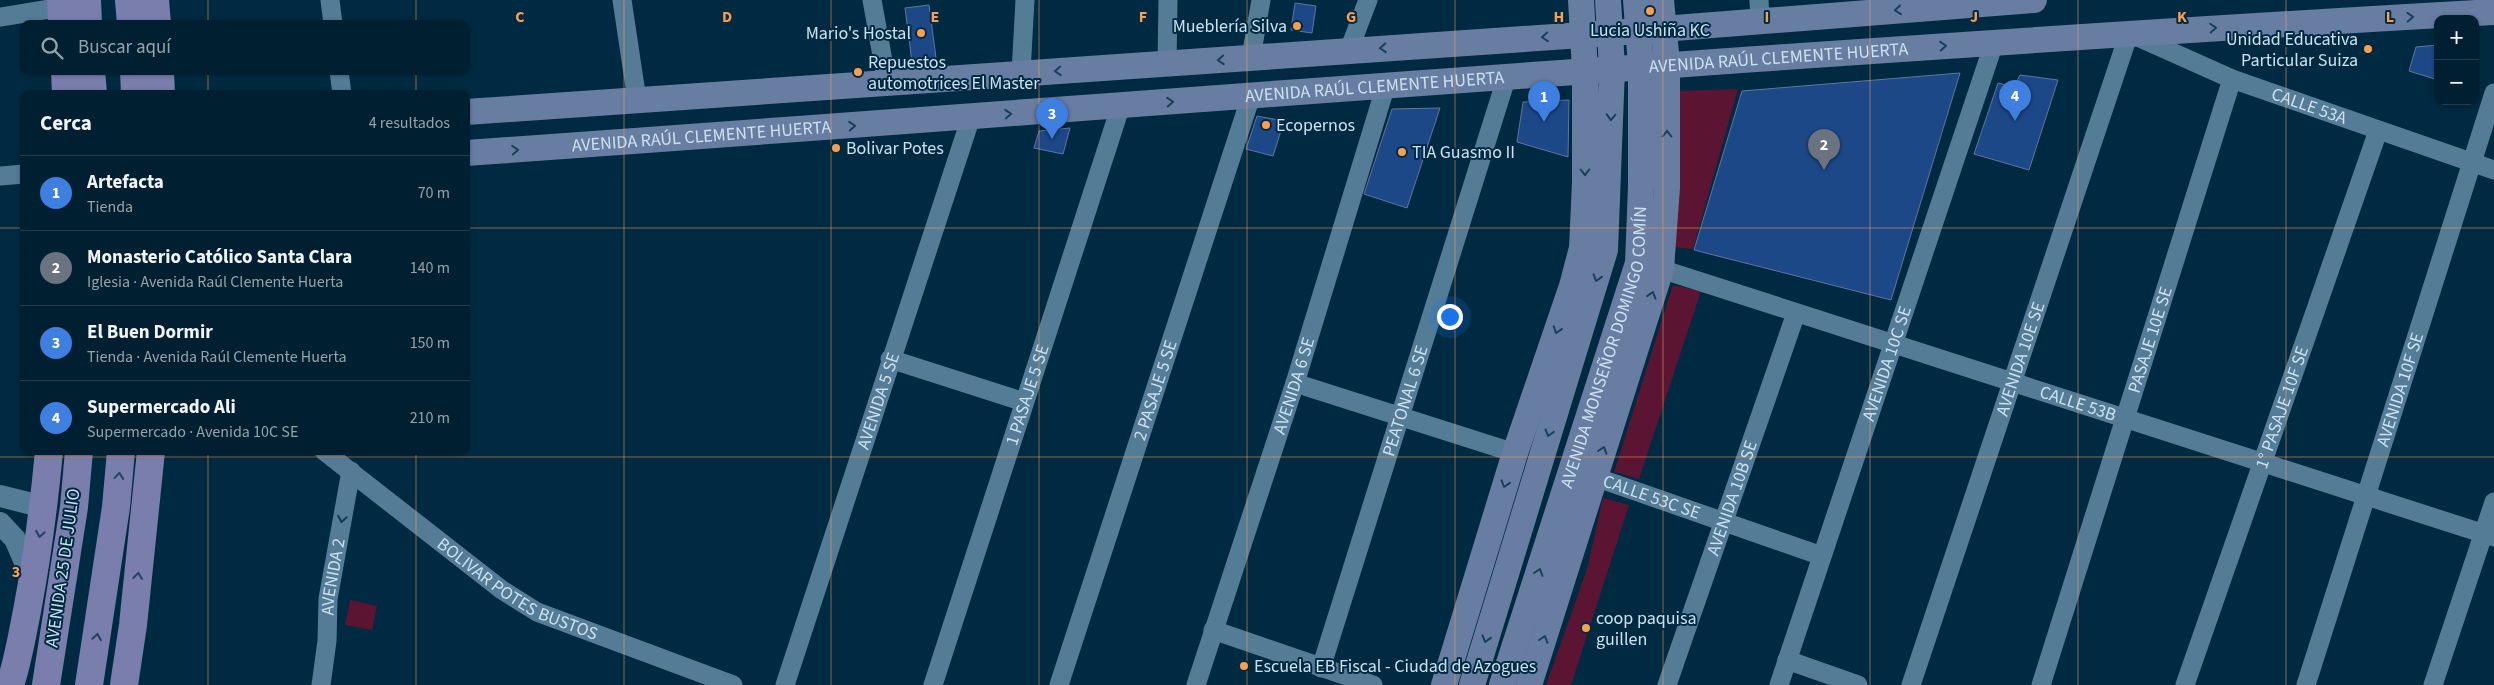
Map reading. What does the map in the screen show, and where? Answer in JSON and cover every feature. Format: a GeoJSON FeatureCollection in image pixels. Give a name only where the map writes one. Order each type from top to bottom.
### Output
{"type":"FeatureCollection","features":[{"type":"Feature","properties":{"kind":"main road"},"geometry":{"type":"LineString","coordinates":[[129,0],[131,20]]}},
{"type":"Feature","properties":{"kind":"main road"},"geometry":{"type":"LineString","coordinates":[[155,0],[157,20]]}},
{"type":"Feature","properties":{"kind":"main road"},"geometry":{"type":"LineString","coordinates":[[1444,685],[1514,453],[1572,286],[1582,248],[1585,182],[1585,70],[1580,0]]}},
{"type":"Feature","properties":{"kind":"main road","name":"AVENIDA MONSEÑOR DOMINGO COMÍN"},"geometry":{"type":"LineString","coordinates":[[1472,685],[1605,250],[1612,68],[1608,0]]}},
{"type":"Feature","properties":{"kind":"main road","name":"AVENIDA MONSEÑOR DOMINGO COMÍN"},"geometry":{"type":"LineString","coordinates":[[1502,685],[1604,410],[1661,269],[1667,187],[1667,64],[1636,0]]}},
{"type":"Feature","properties":{"kind":"main road","name":"AVENIDA MONSEÑOR DOMINGO COMÍN"},"geometry":{"type":"LineString","coordinates":[[1529,685],[1595,477],[1604,410],[1638,263],[1641,187],[1641,66],[1661,0]]}},
{"type":"Feature","properties":{"kind":"main road","name":"AVENIDA RAÚL CLEMENTE HUERTA"},"geometry":{"type":"LineString","coordinates":[[470,112],[1611,33],[1651,29],[1760,10],[2034,0]]}},
{"type":"Feature","properties":{"kind":"main road"},"geometry":{"type":"LineString","coordinates":[[68,8],[83,20]]}},
{"type":"Feature","properties":{"kind":"main road","name":"AVENIDA RAÚL CLEMENTE HUERTA"},"geometry":{"type":"LineString","coordinates":[[470,153],[1121,106],[1667,64],[2130,33],[2494,12]]}},
{"type":"Feature","properties":{"kind":"main road"},"geometry":{"type":"LineString","coordinates":[[65,75],[66,90]]}},
{"type":"Feature","properties":{"kind":"main road"},"geometry":{"type":"LineString","coordinates":[[92,75],[93,90]]}},
{"type":"Feature","properties":{"kind":"main road"},"geometry":{"type":"LineString","coordinates":[[134,75],[135,90]]}},
{"type":"Feature","properties":{"kind":"main road"},"geometry":{"type":"LineString","coordinates":[[160,75],[161,90]]}},
{"type":"Feature","properties":{"kind":"main road","name":"AVENIDA 25 DE JULIO"},"geometry":{"type":"LineString","coordinates":[[15,678],[33,581],[44,508],[49,455]]}},
{"type":"Feature","properties":{"kind":"main road","name":"AVENIDA 25 DE JULIO"},"geometry":{"type":"LineString","coordinates":[[46,685],[74,507],[78,455]]}},
{"type":"Feature","properties":{"kind":"main road"},"geometry":{"type":"LineString","coordinates":[[89,685],[116,507],[121,455]]}},
{"type":"Feature","properties":{"kind":"main road"},"geometry":{"type":"LineString","coordinates":[[124,685],[133,625],[151,455]]}},
{"type":"Feature","properties":{"kind":"main road"},"geometry":{"type":"LineString","coordinates":[[133,625],[132,668],[135,685]]}},
{"type":"Feature","properties":{"kind":"street"},"geometry":{"type":"LineString","coordinates":[[330,0],[332,20]]}},
{"type":"Feature","properties":{"kind":"street"},"geometry":{"type":"LineString","coordinates":[[622,0],[638,100]]}},
{"type":"Feature","properties":{"kind":"street"},"geometry":{"type":"LineString","coordinates":[[872,0],[888,83]]}},
{"type":"Feature","properties":{"kind":"street"},"geometry":{"type":"LineString","coordinates":[[1021,73],[1024,0]]}},
{"type":"Feature","properties":{"kind":"street"},"geometry":{"type":"LineString","coordinates":[[1167,63],[1168,0]]}},
{"type":"Feature","properties":{"kind":"street"},"geometry":{"type":"LineString","coordinates":[[1251,57],[1261,0]]}},
{"type":"Feature","properties":{"kind":"street"},"geometry":{"type":"LineString","coordinates":[[1349,50],[1368,0]]}},
{"type":"Feature","properties":{"kind":"street"},"geometry":{"type":"LineString","coordinates":[[0,17],[68,8]]}},
{"type":"Feature","properties":{"kind":"street","name":"CALLE 53A"},"geometry":{"type":"LineString","coordinates":[[2130,33],[2232,79],[2494,170]]}},
{"type":"Feature","properties":{"kind":"street","name":"AVENIDA 10E SE"},"geometry":{"type":"LineString","coordinates":[[1911,685],[2130,33]]}},
{"type":"Feature","properties":{"kind":"street","name":"AVENIDA 10C SE"},"geometry":{"type":"LineString","coordinates":[[1779,685],[1994,43]]}},
{"type":"Feature","properties":{"kind":"street"},"geometry":{"type":"LineString","coordinates":[[340,75],[341,90]]}},
{"type":"Feature","properties":{"kind":"street","name":"PEATONAL 6 SE"},"geometry":{"type":"LineString","coordinates":[[1321,668],[1508,76]]}},
{"type":"Feature","properties":{"kind":"street","name":"PASAJE 10E SE"},"geometry":{"type":"LineString","coordinates":[[2042,685],[2232,79]]}},
{"type":"Feature","properties":{"kind":"street","name":"AVENIDA 6 SE"},"geometry":{"type":"LineString","coordinates":[[1196,685],[1212,630],[1295,383],[1386,86]]}},
{"type":"Feature","properties":{"kind":"street","name":"AVENIDA 10F SE"},"geometry":{"type":"LineString","coordinates":[[2306,685],[2494,93]]}},
{"type":"Feature","properties":{"kind":"street","name":"2 PASAJE 5 SE"},"geometry":{"type":"LineString","coordinates":[[1059,685],[1251,96]]}},
{"type":"Feature","properties":{"kind":"street","name":"1 PASAJE 5 SE"},"geometry":{"type":"LineString","coordinates":[[933,685],[1121,106]]}},
{"type":"Feature","properties":{"kind":"street","name":"AVENIDA 5 SE"},"geometry":{"type":"LineString","coordinates":[[785,685],[890,358],[971,117]]}},
{"type":"Feature","properties":{"kind":"street","name":"1° PASAJE 10F SE"},"geometry":{"type":"LineString","coordinates":[[2185,685],[2378,131]]}},
{"type":"Feature","properties":{"kind":"street"},"geometry":{"type":"LineString","coordinates":[[0,176],[20,174]]}},
{"type":"Feature","properties":{"kind":"street","name":"CALLE 53B"},"geometry":{"type":"LineString","coordinates":[[1661,269],[2489,536]]}},
{"type":"Feature","properties":{"kind":"street","name":"AVENIDA 10B SE"},"geometry":{"type":"LineString","coordinates":[[1667,685],[1796,313]]}},
{"type":"Feature","properties":{"kind":"street"},"geometry":{"type":"LineString","coordinates":[[890,358],[1024,402]]}},
{"type":"Feature","properties":{"kind":"street"},"geometry":{"type":"LineString","coordinates":[[1295,383],[1514,453]]}},
{"type":"Feature","properties":{"kind":"street","name":"BOLIVAR POTES BUSTOS"},"geometry":{"type":"LineString","coordinates":[[329,455],[502,590],[537,612],[728,684]]}},
{"type":"Feature","properties":{"kind":"street","name":"AVENIDA 2"},"geometry":{"type":"LineString","coordinates":[[321,685],[327,641],[328,599],[351,471]]}},
{"type":"Feature","properties":{"kind":"street","name":"CALLE 53C SE"},"geometry":{"type":"LineString","coordinates":[[1595,477],[1822,556]]}},
{"type":"Feature","properties":{"kind":"street"},"geometry":{"type":"LineString","coordinates":[[0,496],[44,508]]}},
{"type":"Feature","properties":{"kind":"street"},"geometry":{"type":"LineString","coordinates":[[2433,685],[2489,536],[2494,502]]}},
{"type":"Feature","properties":{"kind":"street"},"geometry":{"type":"LineString","coordinates":[[0,523],[15,539],[33,581]]}},
{"type":"Feature","properties":{"kind":"street"},"geometry":{"type":"LineString","coordinates":[[1212,630],[1373,685]]}},
{"type":"Feature","properties":{"kind":"street"},"geometry":{"type":"LineString","coordinates":[[1787,660],[1858,685]]}},
{"type":"Feature","properties":{"kind":"shaded area"},"geometry":{"type":"Polygon","coordinates":[[[1738,89],[1693,249],[1673,247],[1679,168],[1680,91],[1738,89]]]}},
{"type":"Feature","properties":{"kind":"shaded area"},"geometry":{"type":"Polygon","coordinates":[[[1673,285],[1701,291],[1639,479],[1614,472],[1673,285]]]}},
{"type":"Feature","properties":{"kind":"shaded area"},"geometry":{"type":"Polygon","coordinates":[[[1603,498],[1629,505],[1571,685],[1546,685],[1587,569],[1603,498]]]}},
{"type":"Feature","properties":{"kind":"shaded area"},"geometry":{"type":"Polygon","coordinates":[[[350,600],[377,606],[372,630],[345,625],[350,600]]]}},
{"type":"Feature","properties":{"kind":"building"},"geometry":{"type":"Polygon","coordinates":[[[1295,3],[1316,6],[1312,33],[1291,30],[1295,3]]]}},
{"type":"Feature","properties":{"kind":"building","name":"Mario's Hostal"},"geometry":{"type":"Polygon","coordinates":[[[929,5],[936,58],[912,62],[905,8],[929,5]]]}},
{"type":"Feature","properties":{"kind":"building"},"geometry":{"type":"Polygon","coordinates":[[[2434,45],[2434,79],[2409,71],[2416,47],[2434,45]]]}},
{"type":"Feature","properties":{"kind":"building"},"geometry":{"type":"Polygon","coordinates":[[[1960,73],[1891,300],[1694,250],[1742,91],[1960,73]]]}},
{"type":"Feature","properties":{"kind":"building"},"geometry":{"type":"Polygon","coordinates":[[[2020,75],[2058,80],[2029,170],[1974,154],[1998,83],[2014,87],[2020,75]]]}},
{"type":"Feature","properties":{"kind":"building"},"geometry":{"type":"Polygon","coordinates":[[[1569,100],[1568,157],[1517,142],[1523,102],[1569,100]]]}},
{"type":"Feature","properties":{"kind":"building","name":"TIA Guasmo II"},"geometry":{"type":"Polygon","coordinates":[[[1440,108],[1407,208],[1364,194],[1392,109],[1440,108]]]}},
{"type":"Feature","properties":{"kind":"building"},"geometry":{"type":"Polygon","coordinates":[[[1257,116],[1284,121],[1273,156],[1246,149],[1257,116]]]}},
{"type":"Feature","properties":{"kind":"building"},"geometry":{"type":"Polygon","coordinates":[[[1070,128],[1063,154],[1034,148],[1039,131],[1070,128]]]}},
{"type":"Feature","properties":{"kind":"place","name":"Lucia Ushiña KC"},"geometry":{"type":"Point","coordinates":[1650,11]}},
{"type":"Feature","properties":{"kind":"place","name":"Mueblería Silva"},"geometry":{"type":"Point","coordinates":[1297,26]}},
{"type":"Feature","properties":{"kind":"place","name":"Mario's Hostal"},"geometry":{"type":"Point","coordinates":[921,33]}},
{"type":"Feature","properties":{"kind":"place","name":"Unidad Educativa Particular Suiza"},"geometry":{"type":"Point","coordinates":[2368,49]}},
{"type":"Feature","properties":{"kind":"place","name":"Repuestos automotrices El Master"},"geometry":{"type":"Point","coordinates":[858,72]}},
{"type":"Feature","properties":{"kind":"place","name":"Supermercado Ali"},"geometry":{"type":"Point","coordinates":[2015,121]}},
{"type":"Feature","properties":{"kind":"place","name":"Artefacta"},"geometry":{"type":"Point","coordinates":[1544,122]}},
{"type":"Feature","properties":{"kind":"place","name":"Ecopernos"},"geometry":{"type":"Point","coordinates":[1266,125]}},
{"type":"Feature","properties":{"kind":"place","name":"El Buen Dormir"},"geometry":{"type":"Point","coordinates":[1052,139]}},
{"type":"Feature","properties":{"kind":"place","name":"Bolivar Potes"},"geometry":{"type":"Point","coordinates":[836,148]}},
{"type":"Feature","properties":{"kind":"place","name":"TIA Guasmo II"},"geometry":{"type":"Point","coordinates":[1402,152]}},
{"type":"Feature","properties":{"kind":"place","name":"Monasterio Católico Santa Clara"},"geometry":{"type":"Point","coordinates":[1824,170]}},
{"type":"Feature","properties":{"kind":"place","name":"coop paquisa guillen"},"geometry":{"type":"Point","coordinates":[1586,628]}},
{"type":"Feature","properties":{"kind":"place","name":"Escuela EB Fiscal - Ciudad de Azogues"},"geometry":{"type":"Point","coordinates":[1244,666]}}]}
